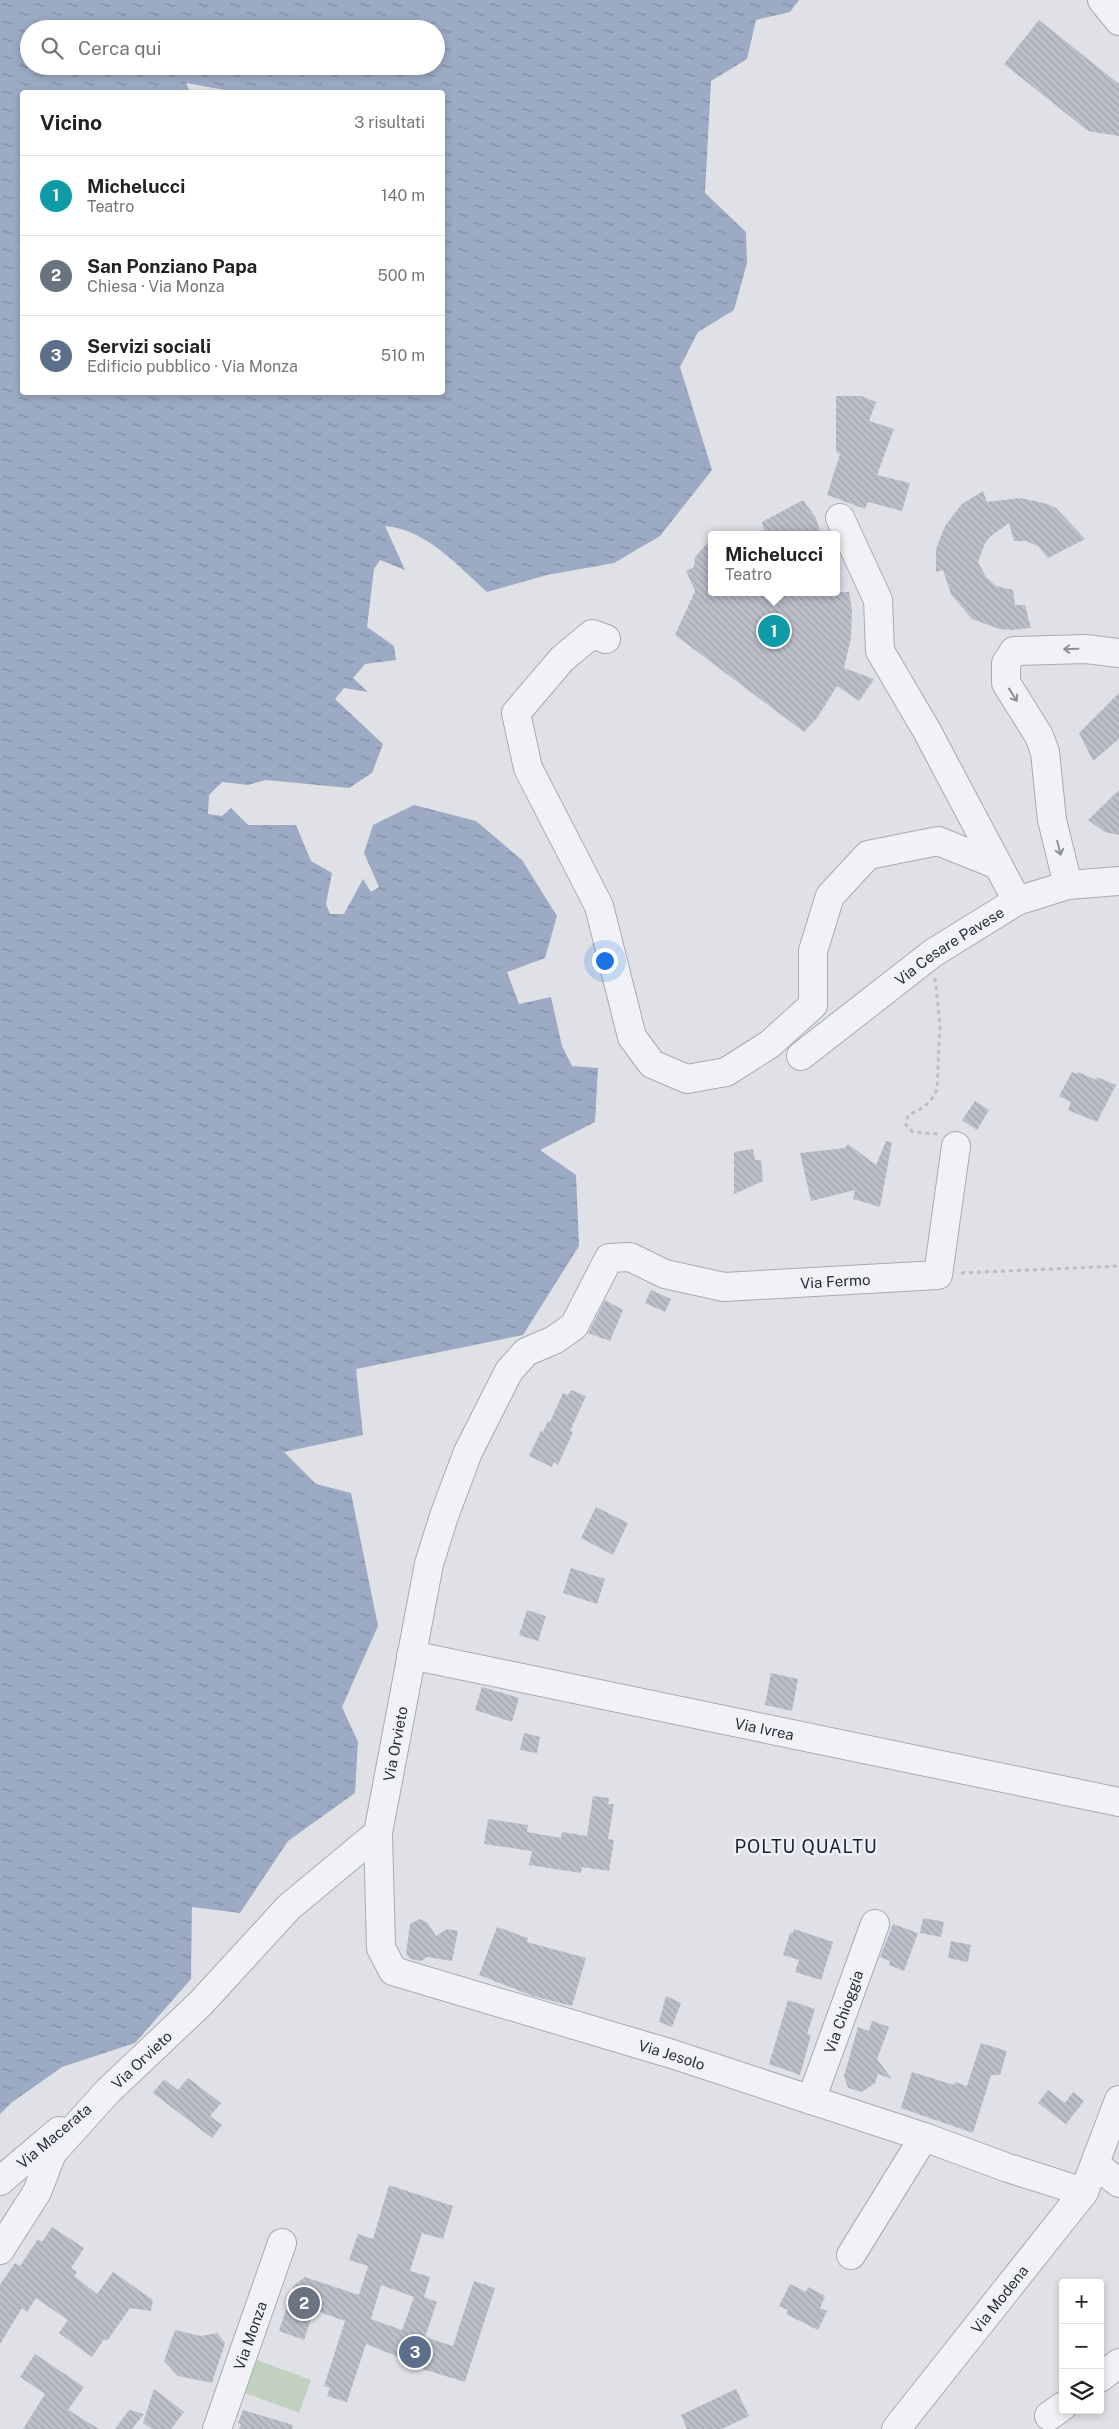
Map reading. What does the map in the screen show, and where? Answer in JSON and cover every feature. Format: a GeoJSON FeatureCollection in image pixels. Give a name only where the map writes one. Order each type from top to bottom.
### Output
{"type":"FeatureCollection","features":[{"type":"Feature","properties":{"kind":"street"},"geometry":{"type":"LineString","coordinates":[[1102,0],[1119,21]]}},
{"type":"Feature","properties":{"kind":"street"},"geometry":{"type":"LineString","coordinates":[[840,518],[878,600],[880,651],[927,732],[1017,900]]}},
{"type":"Feature","properties":{"kind":"street"},"geometry":{"type":"LineString","coordinates":[[606,639],[592,634],[562,659],[516,713],[528,768],[600,906],[632,1037],[652,1064],[687,1079],[726,1072],[770,1044],[813,1005],[813,951],[830,896],[868,855],[938,841],[998,865]]}},
{"type":"Feature","properties":{"kind":"street"},"geometry":{"type":"LineString","coordinates":[[1068,885],[1052,820],[1045,752],[1039,736],[1006,683],[1006,663],[1014,651],[1086,649],[1119,653]]}},
{"type":"Feature","properties":{"kind":"street","name":"Via Cesare Pavese"},"geometry":{"type":"LineString","coordinates":[[801,1056],[933,953],[1017,900],[1068,885],[1119,881]]}},
{"type":"Feature","properties":{"kind":"street"},"geometry":{"type":"LineString","coordinates":[[938,1275],[956,1146]]}},
{"type":"Feature","properties":{"kind":"street","name":"Via Fermo"},"geometry":{"type":"LineString","coordinates":[[609,1258],[630,1257],[665,1274],[724,1287],[938,1275]]}},
{"type":"Feature","properties":{"kind":"street","name":"Via Orvieto"},"geometry":{"type":"LineString","coordinates":[[52,2153],[108,2090],[200,2004],[289,1907],[378,1833],[429,1564],[444,1516],[468,1452],[509,1370],[526,1352],[554,1340],[574,1326],[609,1258]]}},
{"type":"Feature","properties":{"kind":"street","name":"Via Ivrea"},"geometry":{"type":"LineString","coordinates":[[411,1655],[1119,1802]]}},
{"type":"Feature","properties":{"kind":"street","name":"Via Jesolo"},"geometry":{"type":"LineString","coordinates":[[378,1833],[381,1948],[393,1971],[672,2054],[1084,2192]]}},
{"type":"Feature","properties":{"kind":"street","name":"Via Chioggia"},"geometry":{"type":"LineString","coordinates":[[811,2100],[875,1924]]}},
{"type":"Feature","properties":{"kind":"street","name":"Via Macerata"},"geometry":{"type":"LineString","coordinates":[[0,2182],[108,2090]]}},
{"type":"Feature","properties":{"kind":"street","name":"Via Modena"},"geometry":{"type":"LineString","coordinates":[[896,2429],[1084,2192],[1119,2100]]}},
{"type":"Feature","properties":{"kind":"street"},"geometry":{"type":"LineString","coordinates":[[851,2255],[924,2137]]}},
{"type":"Feature","properties":{"kind":"street","name":"Via Macerata"},"geometry":{"type":"LineString","coordinates":[[0,2250],[37,2192],[52,2153]]}},
{"type":"Feature","properties":{"kind":"street"},"geometry":{"type":"LineString","coordinates":[[1095,2164],[1119,2183]]}},
{"type":"Feature","properties":{"kind":"street","name":"Via Monza"},"geometry":{"type":"LineString","coordinates":[[217,2429],[282,2243]]}},
{"type":"Feature","properties":{"kind":"street"},"geometry":{"type":"LineString","coordinates":[[1104,2375],[1119,2363]]}},
{"type":"Feature","properties":{"kind":"path"},"geometry":{"type":"LineString","coordinates":[[933,953],[940,1024],[937,1089],[934,1099],[924,1108],[908,1115],[906,1125],[914,1132],[941,1134],[956,1146]]}},
{"type":"Feature","properties":{"kind":"path"},"geometry":{"type":"LineString","coordinates":[[938,1275],[1119,1266]]}},
{"type":"Feature","properties":{"kind":"green space"},"geometry":{"type":"Polygon","coordinates":[[[257,2360],[311,2380],[299,2413],[245,2393],[257,2360]]]}},
{"type":"Feature","properties":{"kind":"water"},"geometry":{"type":"Polygon","coordinates":[[[0,0],[799,0],[790,12],[756,20],[747,59],[711,81],[705,193],[746,232],[747,263],[734,310],[698,332],[680,367],[712,470],[660,536],[614,563],[547,575],[487,592],[453,560],[428,541],[400,529],[385,526],[405,570],[380,560],[374,569],[367,627],[394,646],[396,660],[365,664],[353,678],[368,692],[344,688],[335,699],[383,744],[372,773],[349,788],[266,780],[248,785],[222,782],[209,795],[208,814],[222,816],[231,808],[248,825],[296,825],[311,861],[332,873],[326,904],[330,914],[344,914],[363,879],[371,892],[379,887],[364,853],[373,825],[414,805],[476,821],[522,860],[557,916],[545,958],[507,972],[519,1004],[551,997],[562,1046],[572,1066],[598,1068],[595,1122],[540,1150],[576,1175],[579,1246],[523,1335],[356,1369],[363,1435],[284,1452],[316,1484],[351,1493],[378,1626],[342,1707],[358,1742],[355,1793],[288,1841],[240,1913],[192,1907],[191,1979],[135,2043],[62,2067],[11,2103],[0,2114],[0,0]]]}},
{"type":"Feature","properties":{"kind":"building"},"geometry":{"type":"Polygon","coordinates":[[[1039,20],[1119,84],[1119,136],[1088,131],[1004,64],[1039,20]]]}},
{"type":"Feature","properties":{"kind":"building"},"geometry":{"type":"Polygon","coordinates":[[[836,396],[861,396],[876,402],[869,421],[894,429],[877,475],[910,483],[902,511],[868,502],[865,509],[827,495],[840,454],[836,452],[836,396]]]}},
{"type":"Feature","properties":{"kind":"building"},"geometry":{"type":"Polygon","coordinates":[[[983,491],[987,502],[1021,498],[1056,508],[1085,539],[1048,558],[1038,546],[1026,541],[1014,541],[1009,523],[991,536],[985,543],[978,562],[986,577],[996,586],[1013,590],[1015,605],[1025,605],[1031,628],[999,629],[972,619],[951,594],[943,570],[936,572],[936,549],[945,526],[962,504],[983,491]]]}},
{"type":"Feature","properties":{"kind":"building"},"geometry":{"type":"Polygon","coordinates":[[[803,500],[816,518],[820,531],[764,531],[762,522],[803,500]]]}},
{"type":"Feature","properties":{"kind":"building"},"geometry":{"type":"Polygon","coordinates":[[[708,542],[708,596],[840,596],[840,592],[849,592],[852,610],[851,638],[844,668],[874,679],[859,701],[837,686],[817,718],[804,732],[675,635],[695,591],[686,571],[694,567],[695,557],[708,542]]]}},
{"type":"Feature","properties":{"kind":"building"},"geometry":{"type":"Polygon","coordinates":[[[1119,693],[1119,739],[1093,761],[1079,733],[1119,693]]]}},
{"type":"Feature","properties":{"kind":"building"},"geometry":{"type":"Polygon","coordinates":[[[1119,790],[1119,835],[1105,832],[1088,820],[1119,790]]]}},
{"type":"Feature","properties":{"kind":"building"},"geometry":{"type":"Polygon","coordinates":[[[1072,1072],[1077,1074],[1078,1072],[1096,1080],[1097,1077],[1116,1085],[1097,1122],[1068,1110],[1071,1102],[1059,1096],[1072,1072]]]}},
{"type":"Feature","properties":{"kind":"building"},"geometry":{"type":"Polygon","coordinates":[[[975,1101],[989,1110],[977,1130],[962,1120],[975,1101]]]}},
{"type":"Feature","properties":{"kind":"building"},"geometry":{"type":"Polygon","coordinates":[[[886,1141],[892,1142],[880,1207],[853,1199],[855,1190],[811,1201],[800,1153],[845,1148],[848,1144],[876,1165],[886,1141]]]}},
{"type":"Feature","properties":{"kind":"building"},"geometry":{"type":"Polygon","coordinates":[[[753,1149],[755,1160],[761,1160],[763,1181],[734,1194],[734,1152],[753,1149]]]}},
{"type":"Feature","properties":{"kind":"building"},"geometry":{"type":"Polygon","coordinates":[[[651,1290],[671,1299],[665,1312],[645,1303],[651,1290]]]}},
{"type":"Feature","properties":{"kind":"building"},"geometry":{"type":"Polygon","coordinates":[[[605,1300],[623,1310],[610,1341],[588,1333],[605,1300]]]}},
{"type":"Feature","properties":{"kind":"building"},"geometry":{"type":"Polygon","coordinates":[[[571,1390],[586,1396],[570,1431],[573,1432],[558,1465],[554,1462],[552,1467],[529,1456],[541,1431],[543,1432],[548,1421],[550,1422],[563,1393],[568,1395],[571,1390]]]}},
{"type":"Feature","properties":{"kind":"building"},"geometry":{"type":"Polygon","coordinates":[[[596,1507],[628,1523],[613,1555],[581,1538],[596,1507]]]}},
{"type":"Feature","properties":{"kind":"building"},"geometry":{"type":"Polygon","coordinates":[[[571,1568],[605,1579],[597,1604],[563,1593],[571,1568]]]}},
{"type":"Feature","properties":{"kind":"building"},"geometry":{"type":"Polygon","coordinates":[[[527,1610],[546,1616],[538,1641],[519,1635],[527,1610]]]}},
{"type":"Feature","properties":{"kind":"building"},"geometry":{"type":"Polygon","coordinates":[[[771,1673],[798,1679],[792,1711],[765,1705],[771,1673]]]}},
{"type":"Feature","properties":{"kind":"building"},"geometry":{"type":"Polygon","coordinates":[[[482,1687],[519,1698],[512,1722],[475,1710],[482,1687]]]}},
{"type":"Feature","properties":{"kind":"building"},"geometry":{"type":"Polygon","coordinates":[[[524,1733],[540,1737],[537,1753],[520,1750],[524,1733]]]}},
{"type":"Feature","properties":{"kind":"building"},"geometry":{"type":"Polygon","coordinates":[[[593,1796],[609,1798],[608,1804],[614,1804],[608,1839],[614,1840],[609,1871],[582,1867],[581,1873],[529,1865],[532,1851],[484,1844],[488,1819],[528,1825],[527,1832],[561,1838],[562,1832],[587,1836],[593,1796]]]}},
{"type":"Feature","properties":{"kind":"building"},"geometry":{"type":"Polygon","coordinates":[[[923,1918],[944,1922],[941,1937],[920,1933],[923,1918]]]}},
{"type":"Feature","properties":{"kind":"building"},"geometry":{"type":"Polygon","coordinates":[[[419,1919],[427,1922],[436,1936],[447,1929],[458,1931],[452,1961],[427,1957],[421,1961],[411,1959],[406,1954],[410,1924],[419,1919]]]}},
{"type":"Feature","properties":{"kind":"building"},"geometry":{"type":"Polygon","coordinates":[[[893,1924],[918,1933],[904,1971],[889,1965],[890,1961],[880,1957],[893,1924]]]}},
{"type":"Feature","properties":{"kind":"building"},"geometry":{"type":"Polygon","coordinates":[[[497,1927],[528,1938],[527,1942],[586,1958],[572,2006],[533,1996],[479,1975],[497,1927]]]}},
{"type":"Feature","properties":{"kind":"building"},"geometry":{"type":"Polygon","coordinates":[[[794,1929],[833,1942],[821,1980],[795,1972],[799,1960],[783,1955],[790,1933],[793,1933],[794,1929]]]}},
{"type":"Feature","properties":{"kind":"building"},"geometry":{"type":"Polygon","coordinates":[[[951,1941],[971,1945],[968,1962],[948,1958],[951,1941]]]}},
{"type":"Feature","properties":{"kind":"building"},"geometry":{"type":"Polygon","coordinates":[[[666,1996],[681,2003],[672,2027],[659,2022],[666,1996]]]}},
{"type":"Feature","properties":{"kind":"building"},"geometry":{"type":"Polygon","coordinates":[[[788,2000],[815,2009],[807,2034],[811,2035],[800,2075],[769,2064],[788,2000]]]}},
{"type":"Feature","properties":{"kind":"building"},"geometry":{"type":"Polygon","coordinates":[[[872,2021],[889,2027],[877,2059],[892,2079],[878,2074],[875,2083],[862,2092],[848,2088],[844,2076],[858,2027],[869,2031],[872,2021]]]}},
{"type":"Feature","properties":{"kind":"building"},"geometry":{"type":"Polygon","coordinates":[[[981,2043],[1007,2051],[1000,2075],[991,2075],[973,2133],[901,2108],[912,2072],[954,2085],[955,2082],[967,2086],[981,2043]]]}},
{"type":"Feature","properties":{"kind":"building"},"geometry":{"type":"Polygon","coordinates":[[[188,2078],[221,2103],[210,2116],[222,2125],[212,2138],[153,2093],[164,2079],[178,2090],[188,2078]]]}},
{"type":"Feature","properties":{"kind":"building"},"geometry":{"type":"Polygon","coordinates":[[[1048,2090],[1065,2103],[1073,2092],[1084,2101],[1066,2124],[1038,2103],[1048,2090]]]}},
{"type":"Feature","properties":{"kind":"building"},"geometry":{"type":"Polygon","coordinates":[[[389,2185],[453,2206],[443,2239],[422,2233],[410,2271],[430,2277],[424,2297],[437,2302],[425,2337],[453,2346],[474,2281],[495,2288],[465,2382],[416,2367],[416,2364],[366,2344],[347,2402],[327,2396],[330,2388],[324,2386],[345,2321],[314,2310],[304,2340],[279,2331],[294,2285],[305,2277],[359,2295],[368,2266],[349,2260],[358,2234],[373,2239],[389,2185]],[[381,2285],[371,2319],[402,2330],[414,2297],[381,2285]]]}},
{"type":"Feature","properties":{"kind":"building"},"geometry":{"type":"Polygon","coordinates":[[[52,2227],[84,2248],[71,2268],[77,2272],[74,2276],[97,2294],[113,2272],[153,2300],[151,2311],[130,2308],[107,2341],[104,2339],[92,2357],[59,2333],[68,2320],[36,2298],[27,2312],[22,2308],[0,2344],[0,2285],[15,2263],[20,2266],[38,2239],[42,2242],[52,2227]]]}},
{"type":"Feature","properties":{"kind":"building"},"geometry":{"type":"Polygon","coordinates":[[[790,2284],[806,2292],[808,2287],[825,2296],[820,2308],[827,2311],[818,2330],[786,2314],[788,2310],[779,2306],[790,2284]]]}},
{"type":"Feature","properties":{"kind":"building"},"geometry":{"type":"Polygon","coordinates":[[[175,2330],[201,2336],[217,2333],[225,2343],[212,2383],[178,2376],[164,2361],[175,2330]]]}},
{"type":"Feature","properties":{"kind":"building"},"geometry":{"type":"Polygon","coordinates":[[[35,2354],[84,2387],[68,2410],[99,2429],[23,2429],[45,2394],[20,2377],[35,2354]]]}},
{"type":"Feature","properties":{"kind":"building"},"geometry":{"type":"Polygon","coordinates":[[[154,2389],[184,2412],[171,2429],[152,2429],[143,2423],[154,2389]]]}},
{"type":"Feature","properties":{"kind":"building"},"geometry":{"type":"Polygon","coordinates":[[[736,2389],[749,2416],[722,2429],[687,2429],[681,2415],[736,2389]]]}},
{"type":"Feature","properties":{"kind":"building"},"geometry":{"type":"Polygon","coordinates":[[[129,2410],[144,2414],[132,2429],[115,2429],[129,2410]]]}},
{"type":"Feature","properties":{"kind":"building"},"geometry":{"type":"Polygon","coordinates":[[[243,2410],[293,2425],[292,2429],[239,2429],[241,2424],[238,2423],[243,2410]]]}},
{"type":"Feature","properties":{"kind":"place","name":"Michelucci"},"geometry":{"type":"Point","coordinates":[774,631]}},
{"type":"Feature","properties":{"kind":"place","name":"San Ponziano Papa"},"geometry":{"type":"Point","coordinates":[304,2303]}},
{"type":"Feature","properties":{"kind":"place","name":"Servizi sociali"},"geometry":{"type":"Point","coordinates":[415,2352]}},
{"type":"Feature","properties":{"kind":"district","name":"POLTU QUALTU"},"geometry":{"type":"Point","coordinates":[806,1846]}}]}
